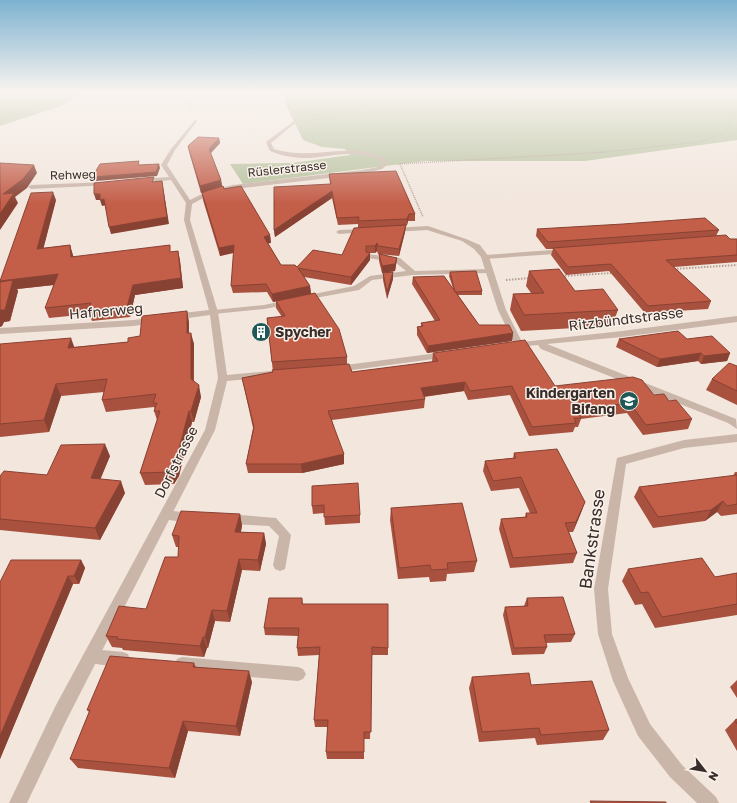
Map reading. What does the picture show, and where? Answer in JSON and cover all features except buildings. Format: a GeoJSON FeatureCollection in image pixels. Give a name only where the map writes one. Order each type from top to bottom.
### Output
{"type":"FeatureCollection","features":[{"type":"Feature","properties":{"kind":"street"},"geometry":{"type":"LineString","coordinates":[[189,129],[164,165],[189,203]]}},
{"type":"Feature","properties":{"kind":"street","name":"Rüslerstrasse"},"geometry":{"type":"LineString","coordinates":[[189,203],[197,197],[212,191],[233,187],[363,172],[380,168],[385,164],[384,160],[379,156],[363,152],[302,157],[284,155],[272,150],[268,144],[286,129]]}},
{"type":"Feature","properties":{"kind":"street"},"geometry":{"type":"LineString","coordinates":[[133,182],[172,178]]}},
{"type":"Feature","properties":{"kind":"street","name":"Rehweg"},"geometry":{"type":"LineString","coordinates":[[31,187],[112,184]]}},
{"type":"Feature","properties":{"kind":"street","name":"Dorfstrasse"},"geometry":{"type":"LineString","coordinates":[[18,803],[60,713],[210,430],[223,378],[214,312],[187,220],[189,203]]}},
{"type":"Feature","properties":{"kind":"street"},"geometry":{"type":"LineString","coordinates":[[339,232],[428,228],[464,240],[477,247],[485,257],[502,310],[519,344]]}},
{"type":"Feature","properties":{"kind":"street"},"geometry":{"type":"LineString","coordinates":[[485,257],[571,251]]}},
{"type":"Feature","properties":{"kind":"street"},"geometry":{"type":"LineString","coordinates":[[370,256],[397,260],[413,273]]}},
{"type":"Feature","properties":{"kind":"street","name":"Hafnerweg"},"geometry":{"type":"LineString","coordinates":[[0,331],[134,323],[272,305],[356,288],[370,278],[413,273],[489,270]]}},
{"type":"Feature","properties":{"kind":"street","name":"Ritzbündtstrasse"},"geometry":{"type":"LineString","coordinates":[[503,346],[622,334],[737,319]]}},
{"type":"Feature","properties":{"kind":"street"},"geometry":{"type":"LineString","coordinates":[[540,342],[544,347],[676,398],[732,421],[737,425]]}},
{"type":"Feature","properties":{"kind":"street"},"geometry":{"type":"LineString","coordinates":[[326,370],[358,368],[458,353]]}},
{"type":"Feature","properties":{"kind":"street"},"geometry":{"type":"LineString","coordinates":[[223,378],[278,374]]}},
{"type":"Feature","properties":{"kind":"street","name":"Bankstrasse"},"geometry":{"type":"LineString","coordinates":[[710,803],[676,771],[644,730],[621,681],[605,634],[601,589],[621,461],[684,444],[737,438]]}},
{"type":"Feature","properties":{"kind":"street"},"geometry":{"type":"LineString","coordinates":[[166,515],[204,517]]}},
{"type":"Feature","properties":{"kind":"street"},"geometry":{"type":"LineString","coordinates":[[219,518],[272,521],[285,535],[280,565]]}},
{"type":"Feature","properties":{"kind":"street"},"geometry":{"type":"LineString","coordinates":[[90,656],[137,660]]}},
{"type":"Feature","properties":{"kind":"street"},"geometry":{"type":"LineString","coordinates":[[167,663],[298,674]]}},
{"type":"Feature","properties":{"kind":"path"},"geometry":{"type":"LineString","coordinates":[[385,164],[464,162],[561,155],[699,142],[720,135],[726,129]]}},
{"type":"Feature","properties":{"kind":"path"},"geometry":{"type":"LineString","coordinates":[[400,164],[428,228]]}},
{"type":"Feature","properties":{"kind":"path"},"geometry":{"type":"LineString","coordinates":[[674,269],[737,265]]}},
{"type":"Feature","properties":{"kind":"path"},"geometry":{"type":"LineString","coordinates":[[556,276],[619,272]]}},
{"type":"Feature","properties":{"kind":"path"},"geometry":{"type":"LineString","coordinates":[[492,280],[532,278]]}},
{"type":"Feature","properties":{"kind":"green space"},"geometry":{"type":"Polygon","coordinates":[[[298,129],[737,129],[737,140],[585,161],[425,161],[243,184],[230,164],[293,163],[350,155],[345,149],[322,147],[303,140],[298,129]]]}},
{"type":"Feature","properties":{"kind":"place","name":"Spycher"},"geometry":{"type":"Point","coordinates":[261,332]}},
{"type":"Feature","properties":{"kind":"place","name":"Kindergarten Bifang"},"geometry":{"type":"Point","coordinates":[629,401]}}]}
